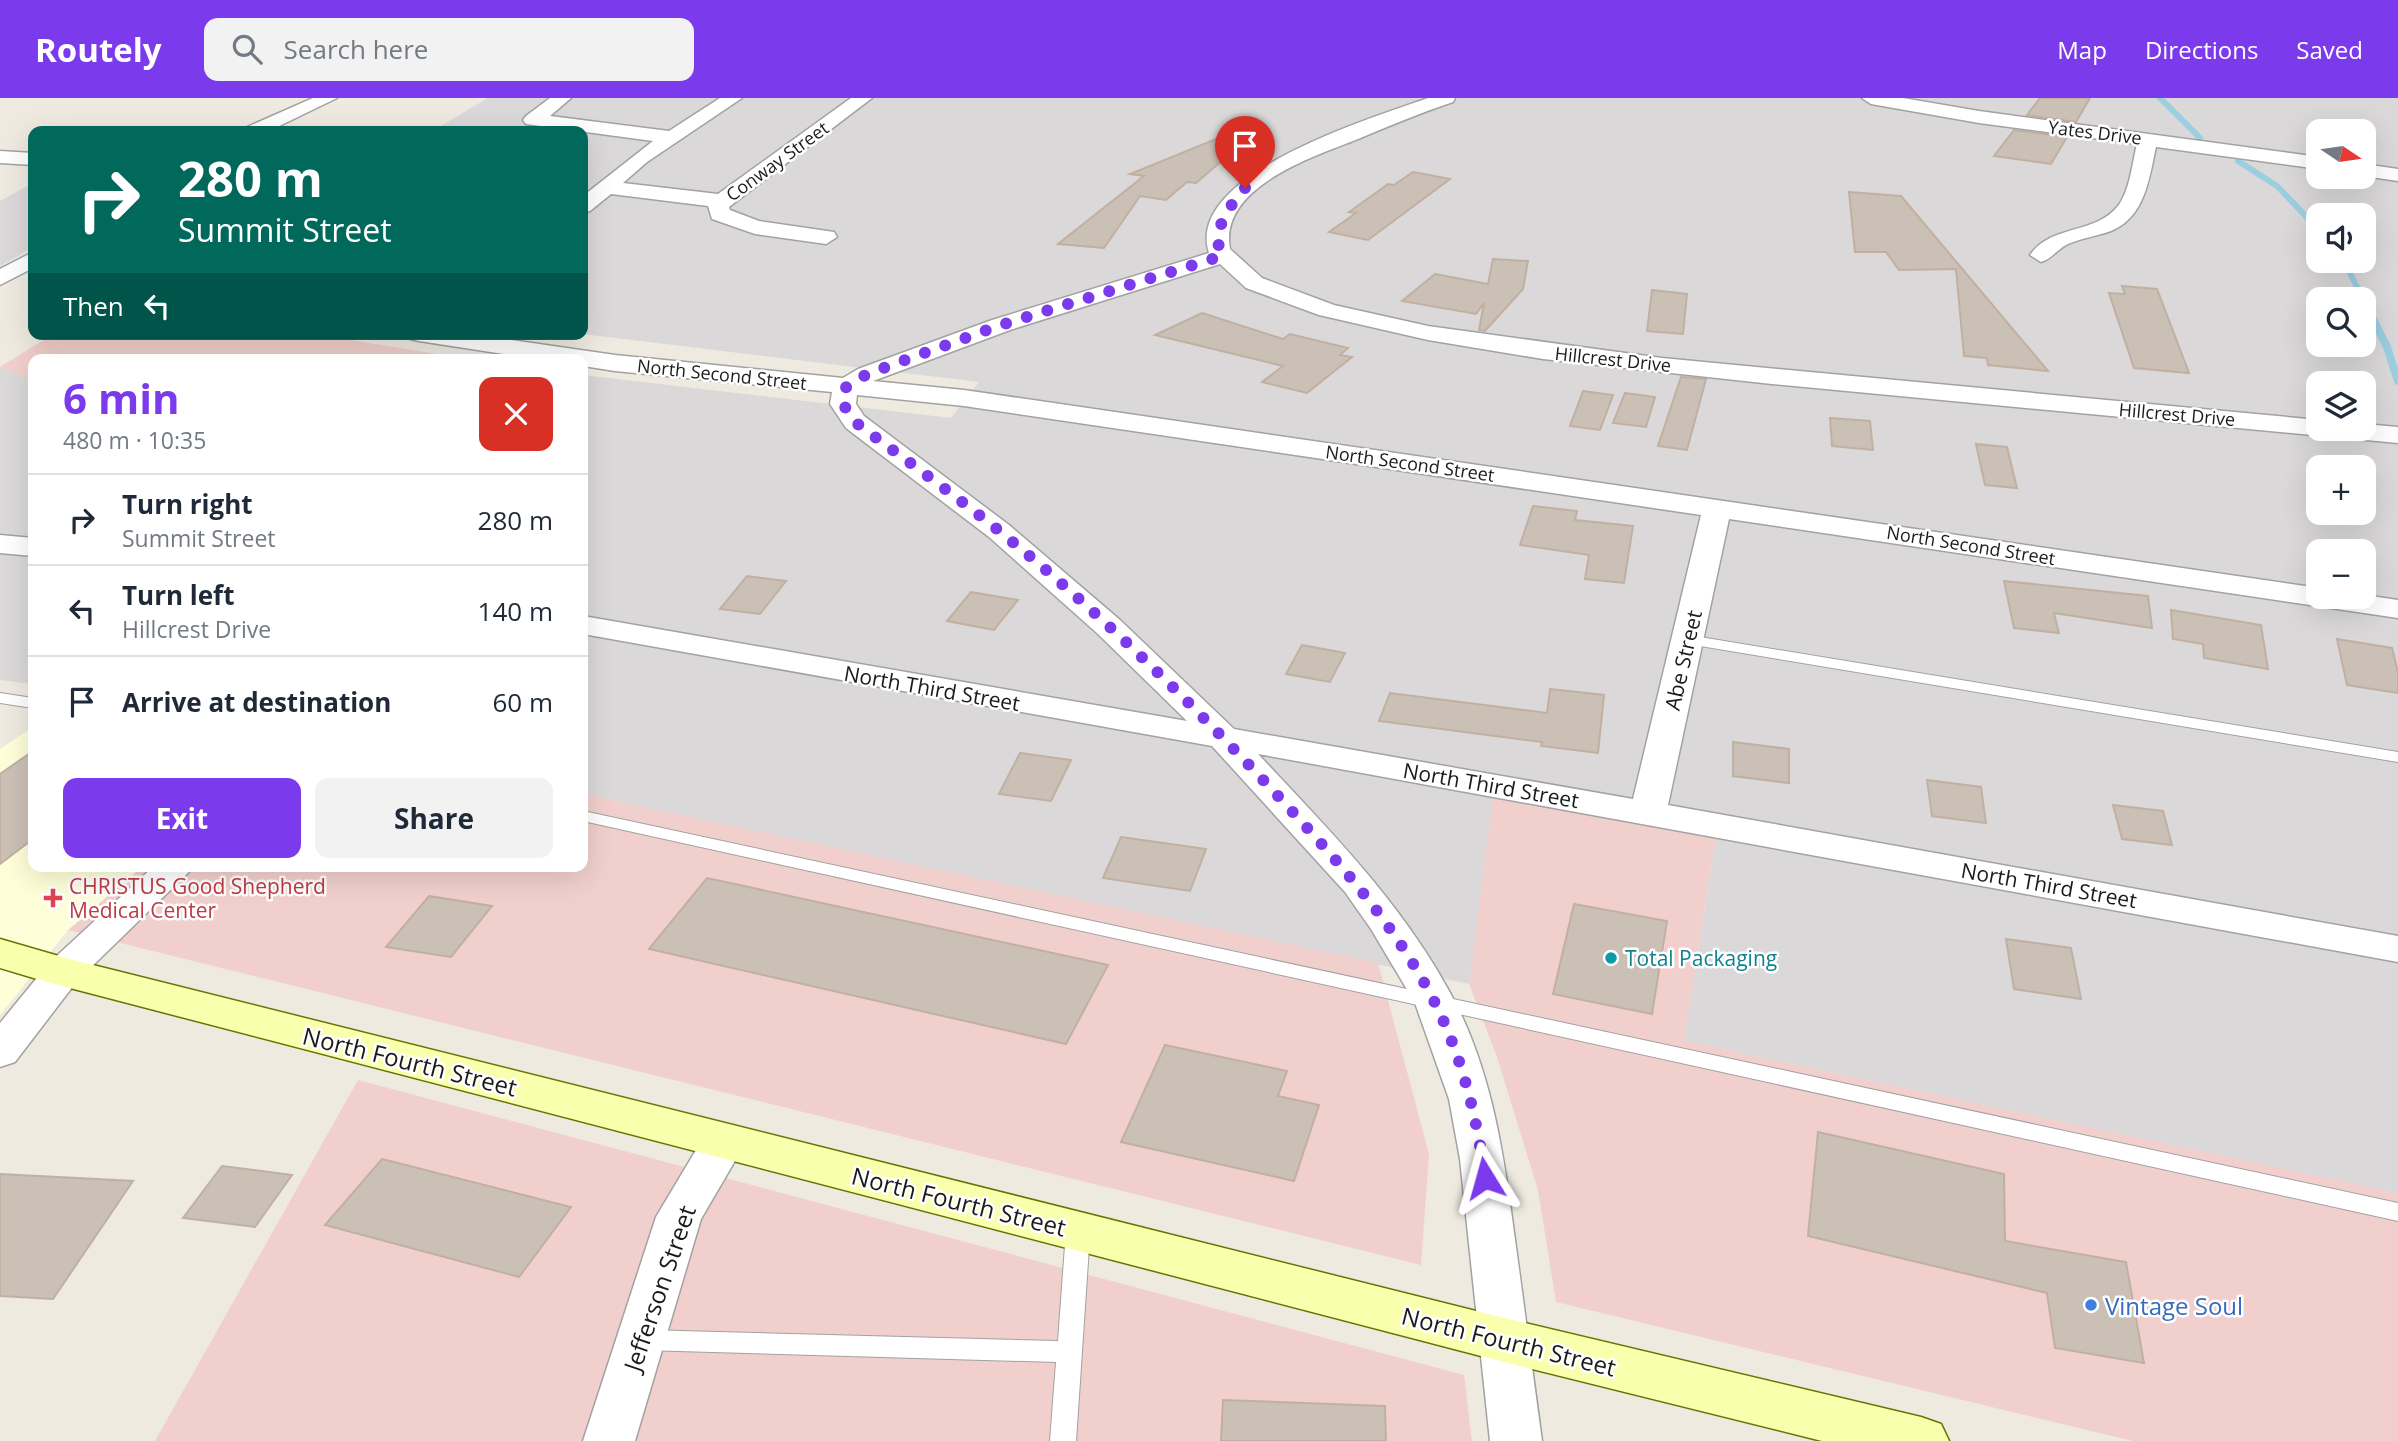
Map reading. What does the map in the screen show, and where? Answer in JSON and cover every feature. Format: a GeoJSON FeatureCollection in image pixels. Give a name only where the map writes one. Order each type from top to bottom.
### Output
{"type":"FeatureCollection","features":[{"type":"Feature","properties":{"kind":"main road","name":"North Fourth Street"},"geometry":{"type":"LineString","coordinates":[[0,953],[62,972],[1078,1232],[1504,1340],[1920,1441]]}},
{"type":"Feature","properties":{"kind":"street"},"geometry":{"type":"LineString","coordinates":[[265,126],[328,98]]}},
{"type":"Feature","properties":{"kind":"street"},"geometry":{"type":"LineString","coordinates":[[562,98],[533,120],[582,126]]}},
{"type":"Feature","properties":{"kind":"street"},"geometry":{"type":"LineString","coordinates":[[588,203],[633,163],[733,98]]}},
{"type":"Feature","properties":{"kind":"street","name":"Conway Street"},"geometry":{"type":"LineString","coordinates":[[826,237],[735,222],[720,214],[718,207],[722,201],[863,98]]}},
{"type":"Feature","properties":{"kind":"street"},"geometry":{"type":"LineString","coordinates":[[1446,98],[1302,155],[1259,176],[1236,199],[1220,224],[1217,247],[1222,256],[1001,325],[867,374],[845,388],[843,404],[855,422],[999,531],[1108,627],[1226,740],[1358,884],[1387,923],[1435,1003],[1467,1087],[1477,1126],[1516,1441]]}},
{"type":"Feature","properties":{"kind":"street","name":"Yates Drive"},"geometry":{"type":"LineString","coordinates":[[1871,98],[1979,117],[2306,161]]}},
{"type":"Feature","properties":{"kind":"street"},"geometry":{"type":"LineString","coordinates":[[588,127],[671,137]]}},
{"type":"Feature","properties":{"kind":"street"},"geometry":{"type":"LineString","coordinates":[[2041,254],[2051,243],[2104,227],[2126,210],[2148,139]]}},
{"type":"Feature","properties":{"kind":"street"},"geometry":{"type":"LineString","coordinates":[[0,158],[28,159]]}},
{"type":"Feature","properties":{"kind":"street"},"geometry":{"type":"LineString","coordinates":[[2376,171],[2398,174]]}},
{"type":"Feature","properties":{"kind":"street"},"geometry":{"type":"LineString","coordinates":[[607,187],[722,201]]}},
{"type":"Feature","properties":{"kind":"street","name":"Hillcrest Drive"},"geometry":{"type":"LineString","coordinates":[[1222,256],[1238,274],[1252,282],[1304,302],[1384,324],[1488,344],[1628,361],[2306,427]]}},
{"type":"Feature","properties":{"kind":"street"},"geometry":{"type":"LineString","coordinates":[[0,279],[28,262]]}},
{"type":"Feature","properties":{"kind":"street"},"geometry":{"type":"LineString","coordinates":[[0,279],[28,283]]}},
{"type":"Feature","properties":{"kind":"street","name":"North Second Street"},"geometry":{"type":"LineString","coordinates":[[460,340],[554,354]]}},
{"type":"Feature","properties":{"kind":"street","name":"North Second Street"},"geometry":{"type":"LineString","coordinates":[[588,359],[845,388],[964,398],[2398,609]]}},
{"type":"Feature","properties":{"kind":"street"},"geometry":{"type":"LineString","coordinates":[[2376,433],[2398,435]]}},
{"type":"Feature","properties":{"kind":"street","name":"Abe Street"},"geometry":{"type":"LineString","coordinates":[[1648,812],[1717,507]]}},
{"type":"Feature","properties":{"kind":"street"},"geometry":{"type":"LineString","coordinates":[[0,544],[28,547]]}},
{"type":"Feature","properties":{"kind":"street","name":"North Third Street"},"geometry":{"type":"LineString","coordinates":[[588,626],[1648,812],[2398,949]]}},
{"type":"Feature","properties":{"kind":"street"},"geometry":{"type":"LineString","coordinates":[[0,1052],[62,972],[170,872]]}},
{"type":"Feature","properties":{"kind":"street","name":"Jefferson Street"},"geometry":{"type":"LineString","coordinates":[[609,1441],[679,1217],[724,1142]]}},
{"type":"Feature","properties":{"kind":"lane"},"geometry":{"type":"LineString","coordinates":[[1688,640],[2398,757]]}},
{"type":"Feature","properties":{"kind":"lane"},"geometry":{"type":"LineString","coordinates":[[0,698],[28,702]]}},
{"type":"Feature","properties":{"kind":"lane"},"geometry":{"type":"LineString","coordinates":[[588,817],[2398,1212]]}},
{"type":"Feature","properties":{"kind":"lane"},"geometry":{"type":"LineString","coordinates":[[1063,1441],[1078,1232]]}},
{"type":"Feature","properties":{"kind":"lane"},"geometry":{"type":"LineString","coordinates":[[640,1340],[1069,1352]]}},
{"type":"Feature","properties":{"kind":"shaded area"},"geometry":{"type":"Polygon","coordinates":[[[488,98],[2398,98],[2398,1193],[1684,1041],[1716,837],[1493,797],[1469,984],[588,795],[588,376],[951,418],[979,382],[588,335],[588,126],[440,126],[488,98]]]}},
{"type":"Feature","properties":{"kind":"shaded area"},"geometry":{"type":"Polygon","coordinates":[[[28,186],[28,250],[0,266],[0,201],[28,186]]]}},
{"type":"Feature","properties":{"kind":"shaded area"},"geometry":{"type":"Polygon","coordinates":[[[43,340],[350,340],[437,354],[28,354],[28,379],[0,367],[43,340]]]}},
{"type":"Feature","properties":{"kind":"shaded area"},"geometry":{"type":"Polygon","coordinates":[[[0,367],[28,379],[28,683],[0,680],[0,367]]]}},
{"type":"Feature","properties":{"kind":"shaded area","name":"CHRISTUS Good Shepherd Medical Center"},"geometry":{"type":"Polygon","coordinates":[[[28,730],[28,872],[136,872],[68,930],[0,1015],[0,749],[28,730]]]}},
{"type":"Feature","properties":{"kind":"shaded area"},"geometry":{"type":"Polygon","coordinates":[[[588,795],[1378,963],[1429,1154],[1421,1265],[68,930],[136,872],[588,872],[588,795]]]}},
{"type":"Feature","properties":{"kind":"shaded area"},"geometry":{"type":"Polygon","coordinates":[[[1493,797],[1716,836],[1684,1041],[2398,1193],[2398,1441],[2133,1441],[1556,1302],[1538,1190],[1497,1057],[1469,984],[1493,797]]]}},
{"type":"Feature","properties":{"kind":"shaded area"},"geometry":{"type":"Polygon","coordinates":[[[358,1080],[1464,1375],[1472,1441],[155,1441],[358,1080]]]}},
{"type":"Feature","properties":{"kind":"building"},"geometry":{"type":"Polygon","coordinates":[[[2040,98],[2090,98],[2076,122],[2027,115],[2040,98]]]}},
{"type":"Feature","properties":{"kind":"building"},"geometry":{"type":"Polygon","coordinates":[[[1258,122],[1261,127],[1196,183],[1187,182],[1166,200],[1140,196],[1104,248],[1058,244],[1144,176],[1130,174],[1258,122]]]}},
{"type":"Feature","properties":{"kind":"building"},"geometry":{"type":"Polygon","coordinates":[[[2014,130],[2067,137],[2051,164],[1994,156],[2014,130]]]}},
{"type":"Feature","properties":{"kind":"building"},"geometry":{"type":"Polygon","coordinates":[[[1413,172],[1450,179],[1368,240],[1329,232],[1356,213],[1349,212],[1388,184],[1394,185],[1413,172]]]}},
{"type":"Feature","properties":{"kind":"building"},"geometry":{"type":"Polygon","coordinates":[[[1849,192],[1901,196],[2048,371],[1988,365],[1987,358],[1964,356],[1956,269],[1899,270],[1886,252],[1855,252],[1849,192]]]}},
{"type":"Feature","properties":{"kind":"building"},"geometry":{"type":"Polygon","coordinates":[[[1493,259],[1528,261],[1523,289],[1485,331],[1479,330],[1484,303],[1476,314],[1402,301],[1435,274],[1488,284],[1493,259]]]}},
{"type":"Feature","properties":{"kind":"building"},"geometry":{"type":"Polygon","coordinates":[[[2122,286],[2157,289],[2189,373],[2134,368],[2109,293],[2125,294],[2122,286]]]}},
{"type":"Feature","properties":{"kind":"building"},"geometry":{"type":"Polygon","coordinates":[[[1652,290],[1687,294],[1683,334],[1647,331],[1652,290]]]}},
{"type":"Feature","properties":{"kind":"building"},"geometry":{"type":"Polygon","coordinates":[[[1202,313],[1283,339],[1290,334],[1348,348],[1340,355],[1352,357],[1307,393],[1262,382],[1283,366],[1155,335],[1202,313]]]}},
{"type":"Feature","properties":{"kind":"building"},"geometry":{"type":"Polygon","coordinates":[[[1681,377],[1706,379],[1687,450],[1658,446],[1681,377]]]}},
{"type":"Feature","properties":{"kind":"building"},"geometry":{"type":"Polygon","coordinates":[[[1583,391],[1613,395],[1600,430],[1570,426],[1583,391]]]}},
{"type":"Feature","properties":{"kind":"building"},"geometry":{"type":"Polygon","coordinates":[[[1625,393],[1655,397],[1646,427],[1613,423],[1625,393]]]}},
{"type":"Feature","properties":{"kind":"building"},"geometry":{"type":"Polygon","coordinates":[[[1830,418],[1870,421],[1873,450],[1832,446],[1830,418]]]}},
{"type":"Feature","properties":{"kind":"building"},"geometry":{"type":"Polygon","coordinates":[[[1976,444],[2007,447],[2017,488],[1985,485],[1976,444]]]}},
{"type":"Feature","properties":{"kind":"building"},"geometry":{"type":"Polygon","coordinates":[[[1533,506],[1577,511],[1575,520],[1633,526],[1624,583],[1585,579],[1589,555],[1520,545],[1533,506]]]}},
{"type":"Feature","properties":{"kind":"building"},"geometry":{"type":"Polygon","coordinates":[[[747,576],[786,581],[760,614],[720,609],[747,576]]]}},
{"type":"Feature","properties":{"kind":"building"},"geometry":{"type":"Polygon","coordinates":[[[2004,581],[2148,596],[2152,628],[2054,613],[2059,633],[2014,628],[2004,581]]]}},
{"type":"Feature","properties":{"kind":"building"},"geometry":{"type":"Polygon","coordinates":[[[971,592],[1018,600],[994,630],[947,621],[971,592]]]}},
{"type":"Feature","properties":{"kind":"building"},"geometry":{"type":"Polygon","coordinates":[[[2171,610],[2261,625],[2268,669],[2204,658],[2203,644],[2173,639],[2171,610]]]}},
{"type":"Feature","properties":{"kind":"building"},"geometry":{"type":"Polygon","coordinates":[[[2337,639],[2392,648],[2398,672],[2398,693],[2347,685],[2337,639]]]}},
{"type":"Feature","properties":{"kind":"building"},"geometry":{"type":"Polygon","coordinates":[[[1302,645],[1345,653],[1330,682],[1286,674],[1302,645]]]}},
{"type":"Feature","properties":{"kind":"building"},"geometry":{"type":"Polygon","coordinates":[[[1550,689],[1604,695],[1598,753],[1541,746],[1542,742],[1379,721],[1390,693],[1547,713],[1550,689]]]}},
{"type":"Feature","properties":{"kind":"building"},"geometry":{"type":"Polygon","coordinates":[[[1733,742],[1789,749],[1789,783],[1733,776],[1733,742]]]}},
{"type":"Feature","properties":{"kind":"building"},"geometry":{"type":"Polygon","coordinates":[[[1020,753],[1071,760],[1051,801],[999,794],[1020,753]]]}},
{"type":"Feature","properties":{"kind":"building"},"geometry":{"type":"Polygon","coordinates":[[[28,754],[28,843],[0,864],[0,774],[28,754]]]}},
{"type":"Feature","properties":{"kind":"building"},"geometry":{"type":"Polygon","coordinates":[[[1927,780],[1981,787],[1986,823],[1932,816],[1927,780]]]}},
{"type":"Feature","properties":{"kind":"building"},"geometry":{"type":"Polygon","coordinates":[[[2113,805],[2163,811],[2172,845],[2122,839],[2113,805]]]}},
{"type":"Feature","properties":{"kind":"building"},"geometry":{"type":"Polygon","coordinates":[[[1121,837],[1206,849],[1190,891],[1103,878],[1121,837]]]}},
{"type":"Feature","properties":{"kind":"building"},"geometry":{"type":"Polygon","coordinates":[[[707,878],[1108,965],[1066,1044],[649,949],[707,878]]]}},
{"type":"Feature","properties":{"kind":"building"},"geometry":{"type":"Polygon","coordinates":[[[429,896],[492,906],[451,957],[386,947],[429,896]]]}},
{"type":"Feature","properties":{"kind":"building","name":"Total Packaging"},"geometry":{"type":"Polygon","coordinates":[[[1574,904],[1667,921],[1652,1014],[1553,994],[1574,904]]]}},
{"type":"Feature","properties":{"kind":"building"},"geometry":{"type":"Polygon","coordinates":[[[2006,939],[2071,948],[2081,999],[2014,989],[2006,939]]]}},
{"type":"Feature","properties":{"kind":"building"},"geometry":{"type":"Polygon","coordinates":[[[1165,1045],[1287,1071],[1278,1096],[1319,1105],[1294,1181],[1121,1142],[1165,1045]]]}},
{"type":"Feature","properties":{"kind":"building"},"geometry":{"type":"Polygon","coordinates":[[[1818,1132],[2004,1174],[2005,1241],[2126,1262],[2144,1363],[2055,1348],[2047,1293],[1808,1236],[1818,1132]]]}},
{"type":"Feature","properties":{"kind":"building"},"geometry":{"type":"Polygon","coordinates":[[[382,1159],[571,1207],[519,1277],[325,1225],[382,1159]]]}},
{"type":"Feature","properties":{"kind":"building"},"geometry":{"type":"Polygon","coordinates":[[[222,1166],[292,1175],[255,1227],[183,1218],[222,1166]]]}},
{"type":"Feature","properties":{"kind":"building"},"geometry":{"type":"Polygon","coordinates":[[[0,1174],[133,1181],[53,1299],[0,1296],[0,1174]]]}},
{"type":"Feature","properties":{"kind":"building"},"geometry":{"type":"Polygon","coordinates":[[[1223,1400],[1385,1406],[1386,1441],[1221,1441],[1223,1400]]]}},
{"type":"Feature","properties":{"kind":"waterway"},"geometry":{"type":"LineString","coordinates":[[2160,98],[2200,138]]}},
{"type":"Feature","properties":{"kind":"waterway"},"geometry":{"type":"LineString","coordinates":[[2238,161],[2277,186],[2306,216]]}},
{"type":"Feature","properties":{"kind":"waterway"},"geometry":{"type":"LineString","coordinates":[[2350,273],[2357,287]]}},
{"type":"Feature","properties":{"kind":"waterway"},"geometry":{"type":"LineString","coordinates":[[2376,325],[2387,347],[2398,381]]}},
{"type":"Feature","properties":{"kind":"place","name":"CHRISTUS Good Shepherd Medical Center"},"geometry":{"type":"Point","coordinates":[53,898]}},
{"type":"Feature","properties":{"kind":"place","name":"Total Packaging"},"geometry":{"type":"Point","coordinates":[1611,958]}},
{"type":"Feature","properties":{"kind":"place","name":"Vintage Soul"},"geometry":{"type":"Point","coordinates":[2091,1305]}},
{"type":"Feature","properties":{"kind":"route"},"geometry":{"type":"LineString","coordinates":[[1245,188],[1220,224],[1217,247],[1222,256],[1001,325],[867,374],[845,388],[843,404],[855,422],[999,531],[1108,627],[1226,740],[1358,884],[1387,923],[1435,1003],[1471,1099],[1485,1178]]}}]}
